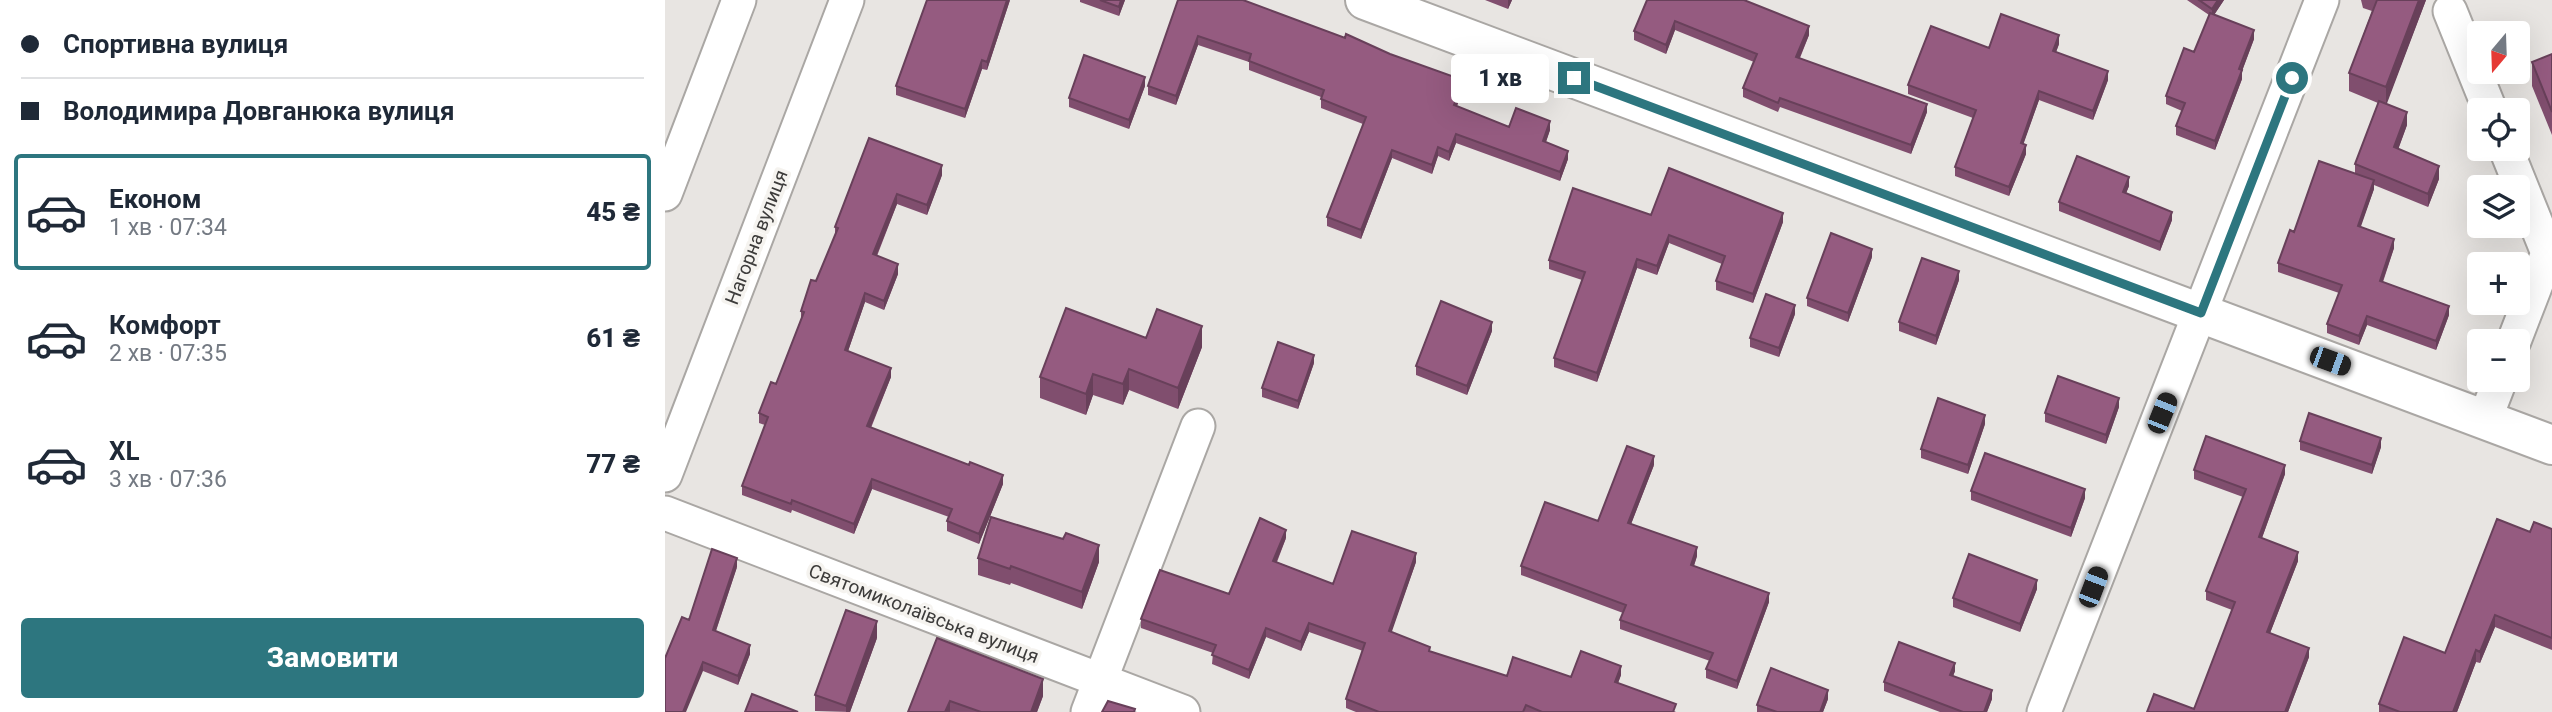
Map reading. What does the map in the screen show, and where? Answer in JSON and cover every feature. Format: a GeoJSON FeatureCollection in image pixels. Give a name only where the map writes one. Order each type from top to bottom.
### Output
{"type":"FeatureCollection","features":[{"type":"Feature","properties":{"kind":"main road"},"geometry":{"type":"LineString","coordinates":[[1365,0],[2552,445]]}},
{"type":"Feature","properties":{"kind":"street"},"geometry":{"type":"LineString","coordinates":[[665,194],[739,0]]}},
{"type":"Feature","properties":{"kind":"street","name":"Нагорна вулиця"},"geometry":{"type":"LineString","coordinates":[[665,475],[848,0]]}},
{"type":"Feature","properties":{"kind":"street"},"geometry":{"type":"LineString","coordinates":[[2043,712],[2322,0]]}},
{"type":"Feature","properties":{"kind":"street"},"geometry":{"type":"LineString","coordinates":[[2450,12],[2485,98]]}},
{"type":"Feature","properties":{"kind":"street"},"geometry":{"type":"LineString","coordinates":[[2511,161],[2550,258],[2519,329]]}},
{"type":"Feature","properties":{"kind":"street"},"geometry":{"type":"LineString","coordinates":[[2485,419],[2495,392]]}},
{"type":"Feature","properties":{"kind":"street"},"geometry":{"type":"LineString","coordinates":[[1089,712],[1198,426]]}},
{"type":"Feature","properties":{"kind":"street","name":"Святомиколаївська вулиця"},"geometry":{"type":"LineString","coordinates":[[665,513],[1183,712]]}},
{"type":"Feature","properties":{"kind":"building"},"geometry":{"type":"Polygon","coordinates":[[[927,0],[1007,0],[987,62],[982,60],[965,109],[896,86],[927,0]]]}},
{"type":"Feature","properties":{"kind":"building"},"geometry":{"type":"Polygon","coordinates":[[[1100,0],[1121,0],[1119,7],[1100,0]]]}},
{"type":"Feature","properties":{"kind":"building"},"geometry":{"type":"Polygon","coordinates":[[[1178,0],[1243,0],[1345,38],[1346,34],[1390,54],[1463,80],[1454,105],[1509,127],[1516,108],[1550,121],[1543,141],[1568,151],[1560,172],[1456,134],[1449,152],[1438,147],[1432,165],[1392,150],[1361,230],[1327,217],[1366,117],[1321,99],[1324,90],[1249,61],[1251,54],[1198,36],[1176,96],[1148,86],[1178,0]]]}},
{"type":"Feature","properties":{"kind":"building"},"geometry":{"type":"Polygon","coordinates":[[[1647,0],[1744,0],[1809,26],[1796,57],[1927,104],[1911,145],[1780,98],[1778,103],[1743,88],[1757,54],[1675,21],[1666,45],[1634,31],[1647,0]]]}},
{"type":"Feature","properties":{"kind":"building"},"geometry":{"type":"Polygon","coordinates":[[[2199,0],[2218,0],[2212,9],[2199,0]]]}},
{"type":"Feature","properties":{"kind":"building"},"geometry":{"type":"Polygon","coordinates":[[[2377,0],[2419,0],[2386,87],[2349,73],[2377,0]]]}},
{"type":"Feature","properties":{"kind":"building"},"geometry":{"type":"Polygon","coordinates":[[[2210,13],[2254,30],[2215,141],[2176,126],[2185,103],[2166,96],[2184,48],[2194,52],[2210,13]]]}},
{"type":"Feature","properties":{"kind":"building"},"geometry":{"type":"Polygon","coordinates":[[[2001,14],[2059,35],[2053,51],[2108,71],[2093,111],[2039,91],[2021,143],[2026,145],[2009,187],[1955,167],[1976,110],[1908,85],[1931,26],[1989,48],[2001,14]]]}},
{"type":"Feature","properties":{"kind":"building"},"geometry":{"type":"Polygon","coordinates":[[[2552,54],[2552,112],[2532,62],[2552,54]]]}},
{"type":"Feature","properties":{"kind":"building"},"geometry":{"type":"Polygon","coordinates":[[[1084,55],[1145,77],[1129,120],[1069,98],[1084,55]]]}},
{"type":"Feature","properties":{"kind":"building"},"geometry":{"type":"Polygon","coordinates":[[[2379,101],[2407,112],[2394,147],[2439,166],[2428,194],[2355,164],[2379,101]]]}},
{"type":"Feature","properties":{"kind":"building"},"geometry":{"type":"Polygon","coordinates":[[[869,138],[942,165],[927,205],[897,194],[873,254],[898,264],[884,301],[865,293],[845,350],[891,368],[867,426],[969,465],[970,462],[1003,475],[979,534],[947,521],[952,509],[872,479],[854,524],[792,500],[791,504],[742,486],[768,417],[759,413],[771,382],[776,384],[804,312],[801,311],[811,280],[816,281],[838,228],[835,227],[869,138]]]}},
{"type":"Feature","properties":{"kind":"building"},"geometry":{"type":"Polygon","coordinates":[[[2077,156],[2129,177],[2123,192],[2172,212],[2160,242],[2059,202],[2077,156]]]}},
{"type":"Feature","properties":{"kind":"building"},"geometry":{"type":"Polygon","coordinates":[[[2319,161],[2374,180],[2358,226],[2394,239],[2380,281],[2449,306],[2436,341],[2367,316],[2359,336],[2327,324],[2342,285],[2278,263],[2290,230],[2294,232],[2319,161]]]}},
{"type":"Feature","properties":{"kind":"building"},"geometry":{"type":"Polygon","coordinates":[[[1669,168],[1783,213],[1753,294],[1716,281],[1725,256],[1669,235],[1657,266],[1637,259],[1597,373],[1554,358],[1585,272],[1549,260],[1573,188],[1651,215],[1669,168]]]}},
{"type":"Feature","properties":{"kind":"building"},"geometry":{"type":"Polygon","coordinates":[[[1831,233],[1872,249],[1848,313],[1807,298],[1831,233]]]}},
{"type":"Feature","properties":{"kind":"building"},"geometry":{"type":"Polygon","coordinates":[[[1922,258],[1959,271],[1936,336],[1899,322],[1922,258]]]}},
{"type":"Feature","properties":{"kind":"building"},"geometry":{"type":"Polygon","coordinates":[[[1766,294],[1795,305],[1779,348],[1750,338],[1766,294]]]}},
{"type":"Feature","properties":{"kind":"building"},"geometry":{"type":"Polygon","coordinates":[[[1441,301],[1492,322],[1467,386],[1416,366],[1441,301]]]}},
{"type":"Feature","properties":{"kind":"building"},"geometry":{"type":"Polygon","coordinates":[[[1066,308],[1146,338],[1157,309],[1202,326],[1178,388],[1129,369],[1123,384],[1093,374],[1086,394],[1040,377],[1066,308]]]}},
{"type":"Feature","properties":{"kind":"building"},"geometry":{"type":"Polygon","coordinates":[[[1278,342],[1314,355],[1298,401],[1262,388],[1278,342]]]}},
{"type":"Feature","properties":{"kind":"building"},"geometry":{"type":"Polygon","coordinates":[[[2058,376],[2119,398],[2106,435],[2045,413],[2058,376]]]}},
{"type":"Feature","properties":{"kind":"building"},"geometry":{"type":"Polygon","coordinates":[[[1938,398],[1985,415],[1968,465],[1921,449],[1938,398]]]}},
{"type":"Feature","properties":{"kind":"building"},"geometry":{"type":"Polygon","coordinates":[[[2309,413],[2381,438],[2372,465],[2300,441],[2309,413]]]}},
{"type":"Feature","properties":{"kind":"building"},"geometry":{"type":"Polygon","coordinates":[[[2206,436],[2285,465],[2259,537],[2298,552],[2267,632],[2309,648],[2285,712],[2147,712],[2154,694],[2194,709],[2235,602],[2206,591],[2246,489],[2194,470],[2206,436]]]}},
{"type":"Feature","properties":{"kind":"building"},"geometry":{"type":"Polygon","coordinates":[[[1627,446],[1654,456],[1628,523],[1697,547],[1691,565],[1769,593],[1737,681],[1706,669],[1713,653],[1620,620],[1626,605],[1521,566],[1545,502],[1598,521],[1627,446]]]}},
{"type":"Feature","properties":{"kind":"building"},"geometry":{"type":"Polygon","coordinates":[[[1985,453],[2085,489],[2071,528],[1971,491],[1985,453]]]}},
{"type":"Feature","properties":{"kind":"building"},"geometry":{"type":"Polygon","coordinates":[[[991,517],[1063,539],[1066,533],[1099,545],[1082,592],[1011,566],[1010,569],[978,558],[991,517]]]}},
{"type":"Feature","properties":{"kind":"building"},"geometry":{"type":"Polygon","coordinates":[[[1260,518],[1286,530],[1273,561],[1333,584],[1352,531],[1416,553],[1389,631],[1430,647],[1429,651],[1507,676],[1513,657],[1571,677],[1581,651],[1621,666],[1615,682],[1676,704],[1673,712],[1542,712],[1526,705],[1523,712],[1379,712],[1346,699],[1365,643],[1309,623],[1301,642],[1266,628],[1249,670],[1212,655],[1216,645],[1141,619],[1160,570],[1229,594],[1260,518]]]}},
{"type":"Feature","properties":{"kind":"building"},"geometry":{"type":"Polygon","coordinates":[[[2497,519],[2530,532],[2534,522],[2552,529],[2552,638],[2495,615],[2480,652],[2476,650],[2453,712],[2400,712],[2379,704],[2404,637],[2445,653],[2497,519]]]}},
{"type":"Feature","properties":{"kind":"building"},"geometry":{"type":"Polygon","coordinates":[[[712,549],[737,558],[713,630],[750,645],[738,676],[703,662],[683,712],[665,712],[665,658],[682,617],[689,620],[712,549]]]}},
{"type":"Feature","properties":{"kind":"building"},"geometry":{"type":"Polygon","coordinates":[[[1969,554],[2037,580],[2020,624],[1953,598],[1969,554]]]}},
{"type":"Feature","properties":{"kind":"building"},"geometry":{"type":"Polygon","coordinates":[[[846,610],[877,621],[846,706],[815,695],[846,610]]]}},
{"type":"Feature","properties":{"kind":"building"},"geometry":{"type":"Polygon","coordinates":[[[937,638],[1043,679],[1031,712],[981,712],[950,701],[945,712],[908,712],[937,638]]]}},
{"type":"Feature","properties":{"kind":"building"},"geometry":{"type":"Polygon","coordinates":[[[1899,642],[1955,663],[1950,675],[1992,690],[1984,712],[1963,712],[1884,682],[1899,642]]]}},
{"type":"Feature","properties":{"kind":"building"},"geometry":{"type":"Polygon","coordinates":[[[1771,668],[1828,690],[1820,712],[1777,712],[1757,705],[1771,668]]]}},
{"type":"Feature","properties":{"kind":"building"},"geometry":{"type":"Polygon","coordinates":[[[752,694],[798,712],[745,712],[752,694]]]}},
{"type":"Feature","properties":{"kind":"building"},"geometry":{"type":"Polygon","coordinates":[[[1108,701],[1135,709],[1134,712],[1102,712],[1108,701]]]}},
{"type":"Feature","properties":{"kind":"route"},"geometry":{"type":"LineString","coordinates":[[1574,78],[2201,313],[2292,78]]}}]}
